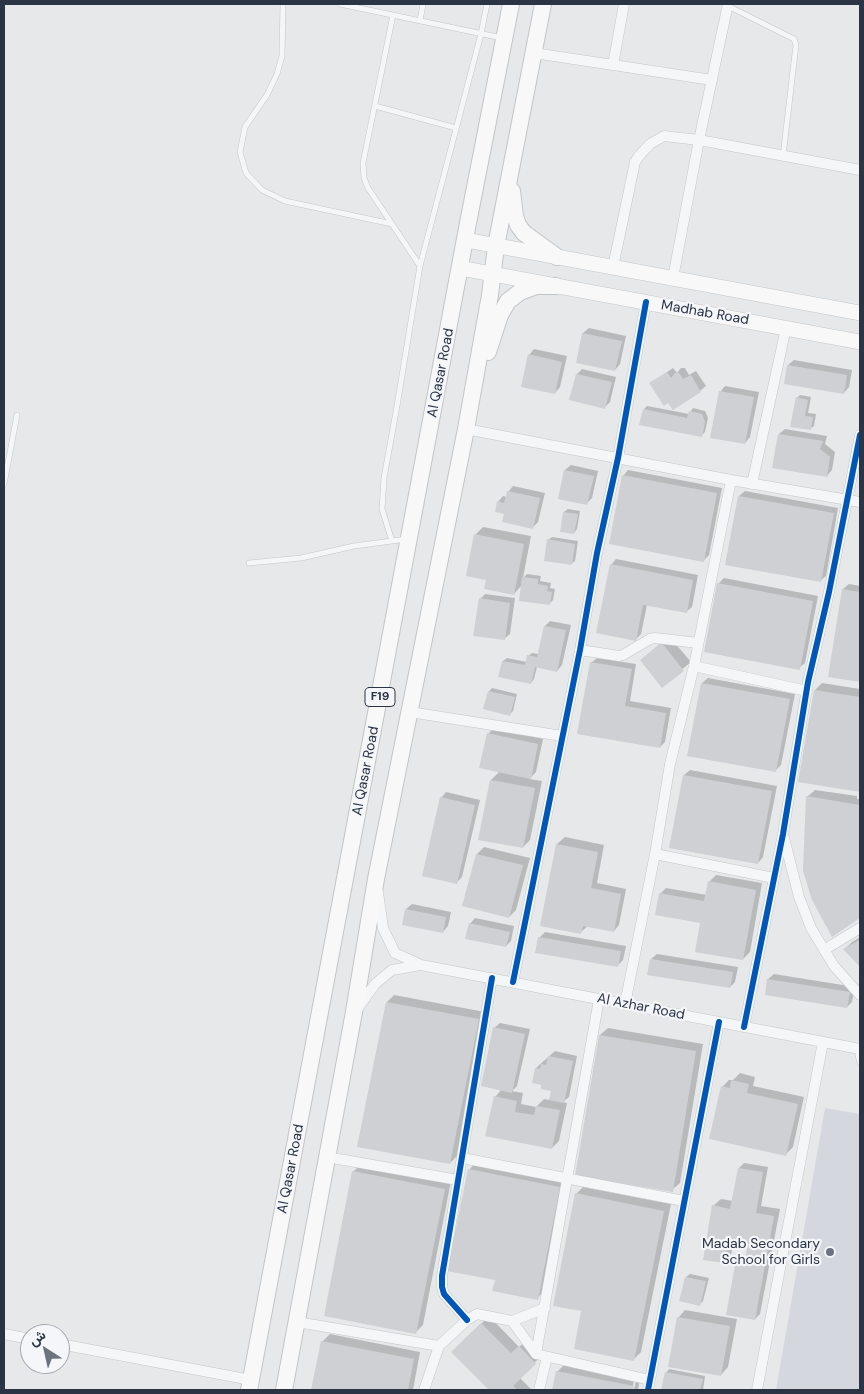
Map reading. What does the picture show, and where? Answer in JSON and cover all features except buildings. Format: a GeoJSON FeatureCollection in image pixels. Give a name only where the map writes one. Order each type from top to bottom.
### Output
{"type":"FeatureCollection","features":[{"type":"Feature","properties":{"kind":"main road","name":"Al Qasar Road"},"geometry":{"type":"LineString","coordinates":[[250,1385],[511,4]]}},
{"type":"Feature","properties":{"kind":"main road","name":"F19"},"geometry":{"type":"LineString","coordinates":[[284,1390],[354,1012],[376,879],[466,430],[493,274],[496,246],[543,4]]}},
{"type":"Feature","properties":{"kind":"main road"},"geometry":{"type":"LineString","coordinates":[[511,171],[515,216],[518,225],[524,233],[557,257]]}},
{"type":"Feature","properties":{"kind":"main road","name":"Madhab Road"},"geometry":{"type":"LineString","coordinates":[[466,240],[860,313]]}},
{"type":"Feature","properties":{"kind":"main road","name":"Madhab Road"},"geometry":{"type":"LineString","coordinates":[[460,268],[860,342]]}},
{"type":"Feature","properties":{"kind":"main road"},"geometry":{"type":"LineString","coordinates":[[471,398],[500,315],[508,301],[520,292],[536,286],[556,286]]}},
{"type":"Feature","properties":{"kind":"street"},"geometry":{"type":"LineString","coordinates":[[613,65],[624,4]]}},
{"type":"Feature","properties":{"kind":"street"},"geometry":{"type":"LineString","coordinates":[[673,278],[699,140],[728,5]]}},
{"type":"Feature","properties":{"kind":"street"},"geometry":{"type":"LineString","coordinates":[[534,53],[712,80]]}},
{"type":"Feature","properties":{"kind":"street"},"geometry":{"type":"LineString","coordinates":[[613,268],[635,162],[650,144],[664,136],[699,140],[860,170]]}},
{"type":"Feature","properties":{"kind":"street"},"geometry":{"type":"LineString","coordinates":[[513,982],[580,650],[597,553],[618,458],[646,302]]}},
{"type":"Feature","properties":{"kind":"street"},"geometry":{"type":"LineString","coordinates":[[752,484],[786,328]]}},
{"type":"Feature","properties":{"kind":"street"},"geometry":{"type":"LineString","coordinates":[[466,430],[752,484],[860,502]]}},
{"type":"Feature","properties":{"kind":"street"},"geometry":{"type":"LineString","coordinates":[[744,1026],[783,834],[807,691],[860,435]]}},
{"type":"Feature","properties":{"kind":"street"},"geometry":{"type":"LineString","coordinates":[[625,1004],[656,854],[670,764],[694,666],[731,480]]}},
{"type":"Feature","properties":{"kind":"street"},"geometry":{"type":"LineString","coordinates":[[580,650],[619,656],[655,638],[698,643]]}},
{"type":"Feature","properties":{"kind":"street"},"geometry":{"type":"LineString","coordinates":[[694,666],[807,691]]}},
{"type":"Feature","properties":{"kind":"street"},"geometry":{"type":"LineString","coordinates":[[410,712],[562,736]]}},
{"type":"Feature","properties":{"kind":"street"},"geometry":{"type":"LineString","coordinates":[[783,834],[799,897],[811,928],[846,981],[860,995]]}},
{"type":"Feature","properties":{"kind":"street"},"geometry":{"type":"LineString","coordinates":[[656,854],[774,878]]}},
{"type":"Feature","properties":{"kind":"street","name":"Al Azhar Road"},"geometry":{"type":"LineString","coordinates":[[376,879],[383,928],[391,946],[395,953],[421,965],[859,1049]]}},
{"type":"Feature","properties":{"kind":"street"},"geometry":{"type":"LineString","coordinates":[[824,950],[860,928]]}},
{"type":"Feature","properties":{"kind":"street","name":"Al Azhar Road"},"geometry":{"type":"LineString","coordinates":[[354,1012],[375,984],[387,973],[392,970],[421,965]]}},
{"type":"Feature","properties":{"kind":"street"},"geometry":{"type":"LineString","coordinates":[[467,1320],[444,1294],[442,1276],[492,978]]}},
{"type":"Feature","properties":{"kind":"street"},"geometry":{"type":"LineString","coordinates":[[536,1354],[599,999]]}},
{"type":"Feature","properties":{"kind":"street"},"geometry":{"type":"LineString","coordinates":[[648,1390],[719,1022]]}},
{"type":"Feature","properties":{"kind":"street"},"geometry":{"type":"LineString","coordinates":[[757,1390],[823,1042]]}},
{"type":"Feature","properties":{"kind":"street"},"geometry":{"type":"LineString","coordinates":[[327,1158],[458,1180]]}},
{"type":"Feature","properties":{"kind":"street"},"geometry":{"type":"LineString","coordinates":[[462,1158],[684,1201]]}},
{"type":"Feature","properties":{"kind":"street"},"geometry":{"type":"LineString","coordinates":[[424,1390],[439,1346],[467,1320],[478,1314],[512,1321],[545,1308]]}},
{"type":"Feature","properties":{"kind":"street"},"geometry":{"type":"LineString","coordinates":[[512,1321],[536,1354],[650,1380]]}},
{"type":"Feature","properties":{"kind":"street"},"geometry":{"type":"LineString","coordinates":[[297,1322],[439,1346]]}},
{"type":"Feature","properties":{"kind":"street"},"geometry":{"type":"LineString","coordinates":[[4,1334],[20,1337]]}},
{"type":"Feature","properties":{"kind":"street"},"geometry":{"type":"LineString","coordinates":[[70,1346],[250,1385]]}},
{"type":"Feature","properties":{"kind":"street"},"geometry":{"type":"LineString","coordinates":[[540,1390],[547,1357]]}},
{"type":"Feature","properties":{"kind":"lane"},"geometry":{"type":"LineString","coordinates":[[283,4],[282,56],[277,74],[245,127],[240,152],[246,173],[262,190],[285,201],[392,224]]}},
{"type":"Feature","properties":{"kind":"lane"},"geometry":{"type":"LineString","coordinates":[[340,4],[505,39]]}},
{"type":"Feature","properties":{"kind":"lane"},"geometry":{"type":"LineString","coordinates":[[420,21],[423,4]]}},
{"type":"Feature","properties":{"kind":"lane"},"geometry":{"type":"LineString","coordinates":[[392,541],[382,510],[384,478],[398,406],[420,266],[481,34],[487,4]]}},
{"type":"Feature","properties":{"kind":"lane"},"geometry":{"type":"LineString","coordinates":[[728,5],[794,39],[796,45],[783,156]]}},
{"type":"Feature","properties":{"kind":"lane"},"geometry":{"type":"LineString","coordinates":[[393,15],[363,163],[364,178],[368,188],[420,266]]}},
{"type":"Feature","properties":{"kind":"lane"},"geometry":{"type":"LineString","coordinates":[[375,106],[456,128]]}},
{"type":"Feature","properties":{"kind":"lane"},"geometry":{"type":"LineString","coordinates":[[4,484],[17,415]]}},
{"type":"Feature","properties":{"kind":"lane"},"geometry":{"type":"LineString","coordinates":[[249,562],[301,558],[354,546],[410,538]]}},
{"type":"Feature","properties":{"kind":"lane"},"geometry":{"type":"LineString","coordinates":[[859,1049],[860,1063]]}},
{"type":"Feature","properties":{"kind":"shaded area","name":"Madab Secondary School for Girls"},"geometry":{"type":"Polygon","coordinates":[[[825,1108],[860,1114],[860,1390],[776,1390],[825,1108]]]}},
{"type":"Feature","properties":{"kind":"cycle path"},"geometry":{"type":"LineString","coordinates":[[513,982],[580,650],[597,553],[618,458],[646,302]]}},
{"type":"Feature","properties":{"kind":"cycle path"},"geometry":{"type":"LineString","coordinates":[[744,1027],[783,834],[808,682],[829,592],[860,435]]}},
{"type":"Feature","properties":{"kind":"cycle path"},"geometry":{"type":"LineString","coordinates":[[467,1320],[444,1294],[442,1276],[492,978]]}},
{"type":"Feature","properties":{"kind":"cycle path"},"geometry":{"type":"LineString","coordinates":[[648,1390],[719,1022]]}},
{"type":"Feature","properties":{"kind":"place","name":"Madab Secondary School for Girls"},"geometry":{"type":"Point","coordinates":[830,1252]}}]}
